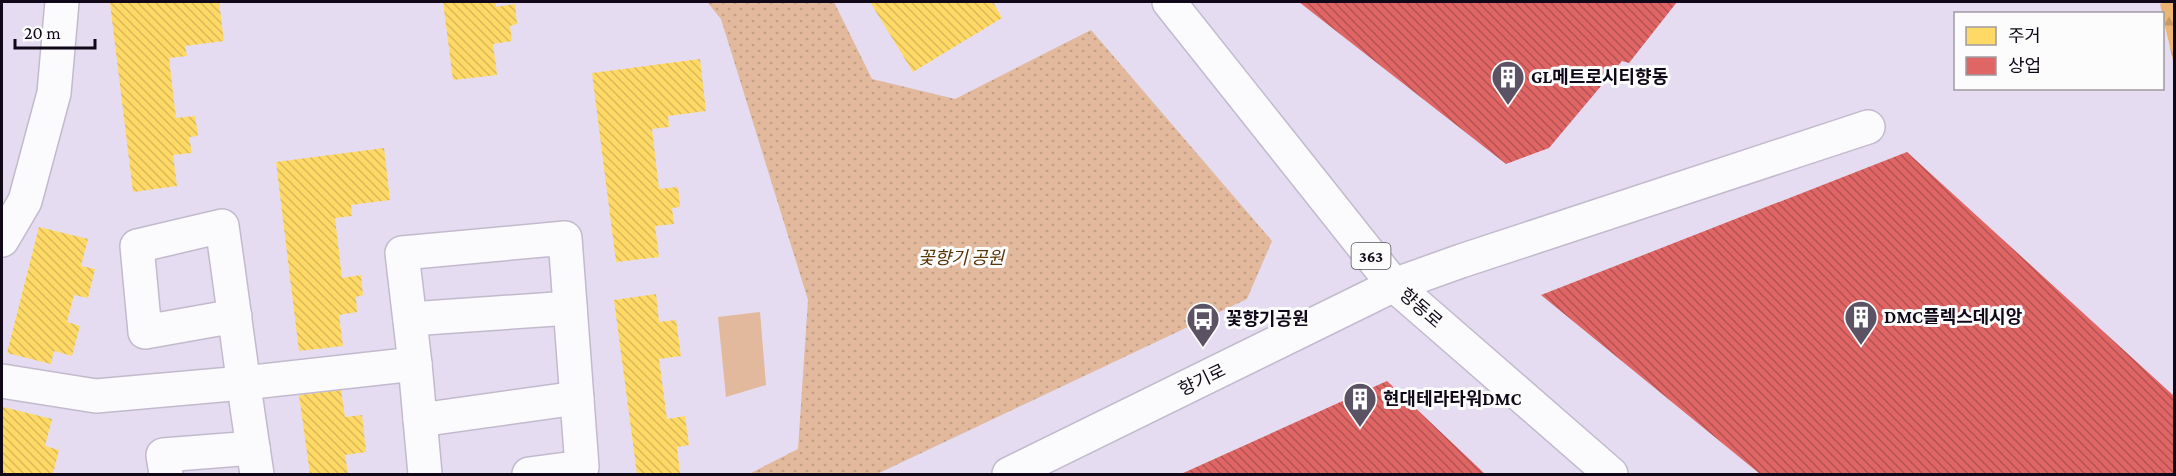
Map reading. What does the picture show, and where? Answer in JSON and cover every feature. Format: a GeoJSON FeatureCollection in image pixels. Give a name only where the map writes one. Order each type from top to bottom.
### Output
{"type":"FeatureCollection","features":[{"type":"Feature","properties":{"kind":"main road"},"geometry":{"type":"LineString","coordinates":[[2,240],[25,201],[54,93],[62,2]]}},
{"type":"Feature","properties":{"kind":"main road","name":"향동로"},"geometry":{"type":"LineString","coordinates":[[1169,2],[1394,285],[1611,474]]}},
{"type":"Feature","properties":{"kind":"main road","name":"향기로"},"geometry":{"type":"LineString","coordinates":[[1010,474],[1394,285],[1868,127]]}},
{"type":"Feature","properties":{"kind":"main road"},"geometry":{"type":"LineString","coordinates":[[424,474],[415,364],[402,253],[565,238],[582,467],[529,474]]}},
{"type":"Feature","properties":{"kind":"main road"},"geometry":{"type":"LineString","coordinates":[[410,319],[570,308]]}},
{"type":"Feature","properties":{"kind":"main road"},"geometry":{"type":"LineString","coordinates":[[166,474],[164,455],[255,461],[235,316]]}},
{"type":"Feature","properties":{"kind":"main road"},"geometry":{"type":"LineString","coordinates":[[2,381],[96,396],[415,364]]}},
{"type":"Feature","properties":{"kind":"main road"},"geometry":{"type":"LineString","coordinates":[[420,420],[577,398]]}},
{"type":"Feature","properties":{"kind":"green space","name":"꽃향기 공원"},"geometry":{"type":"Polygon","coordinates":[[[707,2],[834,2],[872,79],[955,99],[1091,30],[1272,241],[1247,299],[877,474],[749,474],[798,449],[808,300],[721,19],[707,2]]]}},
{"type":"Feature","properties":{"kind":"green space"},"geometry":{"type":"Polygon","coordinates":[[[2174,2],[2174,65],[2164,12],[2162,12],[2160,4],[2174,2]]]}},
{"type":"Feature","properties":{"kind":"green space"},"geometry":{"type":"Polygon","coordinates":[[[760,312],[766,385],[726,397],[718,317],[760,312]]]}},
{"type":"Feature","properties":{"kind":"building: 주거"},"geometry":{"type":"Polygon","coordinates":[[[219,2],[224,41],[185,46],[187,56],[169,58],[176,118],[195,116],[198,136],[189,137],[192,153],[173,155],[177,186],[133,192],[110,3],[219,2]]]}},
{"type":"Feature","properties":{"kind":"building: 주거"},"geometry":{"type":"Polygon","coordinates":[[[443,2],[496,2],[496,7],[515,4],[517,24],[510,26],[512,41],[493,44],[497,75],[453,80],[443,2]]]}},
{"type":"Feature","properties":{"kind":"building: 주거"},"geometry":{"type":"Polygon","coordinates":[[[870,2],[993,2],[1002,18],[913,72],[870,2]]]}},
{"type":"Feature","properties":{"kind":"building: 주거"},"geometry":{"type":"Polygon","coordinates":[[[700,59],[706,111],[668,116],[669,127],[652,129],[659,189],[678,187],[680,207],[672,208],[674,224],[655,226],[659,257],[616,262],[592,73],[700,59]]]}},
{"type":"Feature","properties":{"kind":"building: 주거"},"geometry":{"type":"Polygon","coordinates":[[[384,148],[390,200],[351,205],[352,216],[335,218],[342,278],[361,275],[363,295],[356,297],[357,312],[339,315],[343,346],[299,351],[276,162],[384,148]]]}},
{"type":"Feature","properties":{"kind":"building: 주거"},"geometry":{"type":"Polygon","coordinates":[[[39,227],[88,239],[81,266],[95,269],[88,298],[74,295],[67,322],[80,326],[72,356],[54,351],[51,364],[7,353],[39,227]]]}},
{"type":"Feature","properties":{"kind":"building: 주거"},"geometry":{"type":"Polygon","coordinates":[[[656,294],[659,322],[676,320],[681,356],[659,359],[667,419],[685,416],[689,445],[677,447],[680,474],[637,474],[614,300],[656,294]]]}},
{"type":"Feature","properties":{"kind":"building: 주거"},"geometry":{"type":"Polygon","coordinates":[[[341,390],[345,417],[362,415],[366,452],[345,455],[348,474],[310,474],[299,395],[341,390]]]}},
{"type":"Feature","properties":{"kind":"building: 주거"},"geometry":{"type":"Polygon","coordinates":[[[3,407],[52,419],[45,446],[59,450],[53,474],[2,474],[3,407]]]}},
{"type":"Feature","properties":{"kind":"building: 상업","name":"GL메트로시티향동"},"geometry":{"type":"Polygon","coordinates":[[[1299,2],[1677,2],[1629,63],[1622,61],[1549,148],[1506,164],[1299,2]]]}},
{"type":"Feature","properties":{"kind":"building: 상업","name":"DMC플렉스데시앙"},"geometry":{"type":"Polygon","coordinates":[[[1907,152],[2174,396],[2174,474],[1760,474],[1541,295],[1907,152]]]}},
{"type":"Feature","properties":{"kind":"building: 상업","name":"현대테라타워DMC"},"geometry":{"type":"Polygon","coordinates":[[[1387,381],[1485,474],[1181,474],[1387,381]]]}},
{"type":"Feature","properties":{"kind":"place","name":"GL메트로시티향동"},"geometry":{"type":"Point","coordinates":[1508,106]}},
{"type":"Feature","properties":{"kind":"place","name":"DMC플렉스데시앙"},"geometry":{"type":"Point","coordinates":[1861,346]}},
{"type":"Feature","properties":{"kind":"place","name":"꽃향기공원"},"geometry":{"type":"Point","coordinates":[1203,348]}},
{"type":"Feature","properties":{"kind":"place","name":"현대테라타워DMC"},"geometry":{"type":"Point","coordinates":[1360,428]}}]}
